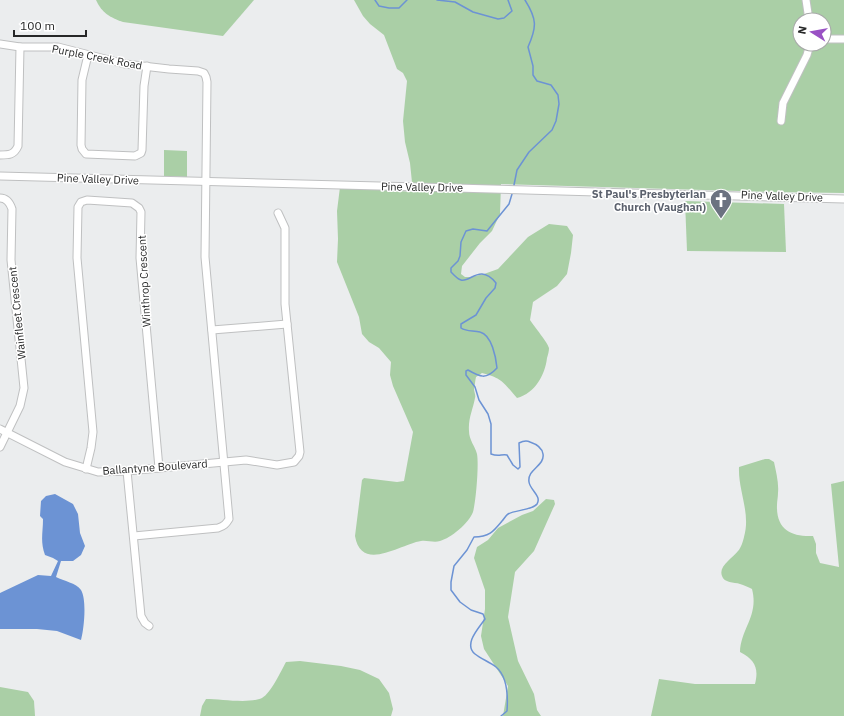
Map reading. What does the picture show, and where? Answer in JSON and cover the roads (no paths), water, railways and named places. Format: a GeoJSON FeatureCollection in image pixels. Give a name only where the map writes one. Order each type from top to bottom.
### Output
{"type":"FeatureCollection","features":[{"type":"Feature","properties":{"kind":"street"},"geometry":{"type":"LineString","coordinates":[[806,0],[808,12]]}},
{"type":"Feature","properties":{"kind":"street"},"geometry":{"type":"LineString","coordinates":[[832,39],[844,39]]}},
{"type":"Feature","properties":{"kind":"street","name":"Purple Creek Road"},"geometry":{"type":"LineString","coordinates":[[0,44],[20,47],[58,47],[123,63],[198,71],[204,73],[207,82],[206,182]]}},
{"type":"Feature","properties":{"kind":"street"},"geometry":{"type":"LineString","coordinates":[[0,155],[12,154],[18,146],[20,47]]}},
{"type":"Feature","properties":{"kind":"street"},"geometry":{"type":"LineString","coordinates":[[781,121],[782,103],[808,52]]}},
{"type":"Feature","properties":{"kind":"street"},"geometry":{"type":"LineString","coordinates":[[88,55],[82,80],[81,145],[86,154],[135,156],[140,153],[142,150],[144,86],[147,66]]}},
{"type":"Feature","properties":{"kind":"street","name":"Pine Valley Drive"},"geometry":{"type":"LineString","coordinates":[[0,176],[721,194],[844,199]]}},
{"type":"Feature","properties":{"kind":"street"},"geometry":{"type":"LineString","coordinates":[[134,536],[223,527],[229,519],[205,257],[206,182]]}},
{"type":"Feature","properties":{"kind":"street","name":"Wainfleet Crescent"},"geometry":{"type":"LineString","coordinates":[[0,198],[7,200],[12,209],[11,260],[24,384],[23,398],[20,406],[0,447]]}},
{"type":"Feature","properties":{"kind":"street","name":"Winthrop Crescent"},"geometry":{"type":"LineString","coordinates":[[86,469],[93,432],[76,247],[78,207],[81,202],[87,200],[132,203],[139,208],[141,212],[140,258],[159,468]]}},
{"type":"Feature","properties":{"kind":"street","name":"Ballantyne Boulevard"},"geometry":{"type":"LineString","coordinates":[[0,429],[65,462],[86,469],[102,472],[249,460],[280,465],[294,462],[299,456],[285,292],[285,228],[278,214]]}},
{"type":"Feature","properties":{"kind":"street"},"geometry":{"type":"LineString","coordinates":[[212,330],[287,324]]}},
{"type":"Feature","properties":{"kind":"street"},"geometry":{"type":"LineString","coordinates":[[127,471],[141,616],[145,623],[149,626]]}},
{"type":"Feature","properties":{"kind":"water"},"geometry":{"type":"Polygon","coordinates":[[[55,494],[73,504],[78,514],[80,533],[85,546],[81,555],[73,561],[61,561],[56,577],[70,582],[79,588],[83,595],[84,615],[81,640],[57,631],[37,629],[0,629],[0,593],[38,575],[51,576],[58,561],[45,555],[43,550],[43,519],[40,516],[41,501],[46,496],[55,494]]]}},
{"type":"Feature","properties":{"kind":"waterway"},"geometry":{"type":"LineString","coordinates":[[375,0],[379,6],[389,8],[399,8],[407,0]]}},
{"type":"Feature","properties":{"kind":"waterway"},"geometry":{"type":"LineString","coordinates":[[437,0],[455,2],[473,12],[498,19],[504,18],[512,11],[508,0]]}},
{"type":"Feature","properties":{"kind":"waterway"},"geometry":{"type":"LineString","coordinates":[[514,185],[517,170],[529,152],[552,130],[556,121],[559,104],[558,95],[551,85],[537,81],[533,75],[533,66],[528,47],[533,34],[534,18],[525,0]]}},
{"type":"Feature","properties":{"kind":"waterway"},"geometry":{"type":"LineString","coordinates":[[501,716],[507,711],[505,681],[500,671],[475,654],[471,646],[473,636],[485,619],[483,614],[471,610],[460,602],[451,590],[451,582],[454,566],[467,550],[474,537],[483,536],[490,533],[506,515],[532,508],[537,504],[538,498],[530,485],[529,478],[541,462],[543,454],[538,446],[529,441],[519,443],[520,467],[518,469],[513,465],[507,455],[491,454],[491,424],[488,414],[479,400],[475,387],[466,375],[466,371],[468,370],[480,376],[490,374],[497,368],[494,353],[488,337],[478,331],[463,329],[461,328],[461,324],[476,315],[486,298],[495,288],[496,283],[490,277],[480,274],[461,280],[451,272],[451,268],[458,261],[461,242],[466,231],[473,229],[487,231],[509,204],[512,194]]}},
{"type":"Feature","properties":{"kind":"place","name":"St Paul's Presbyterian Church (Vaughan)"},"geometry":{"type":"Point","coordinates":[721,220]}}]}
